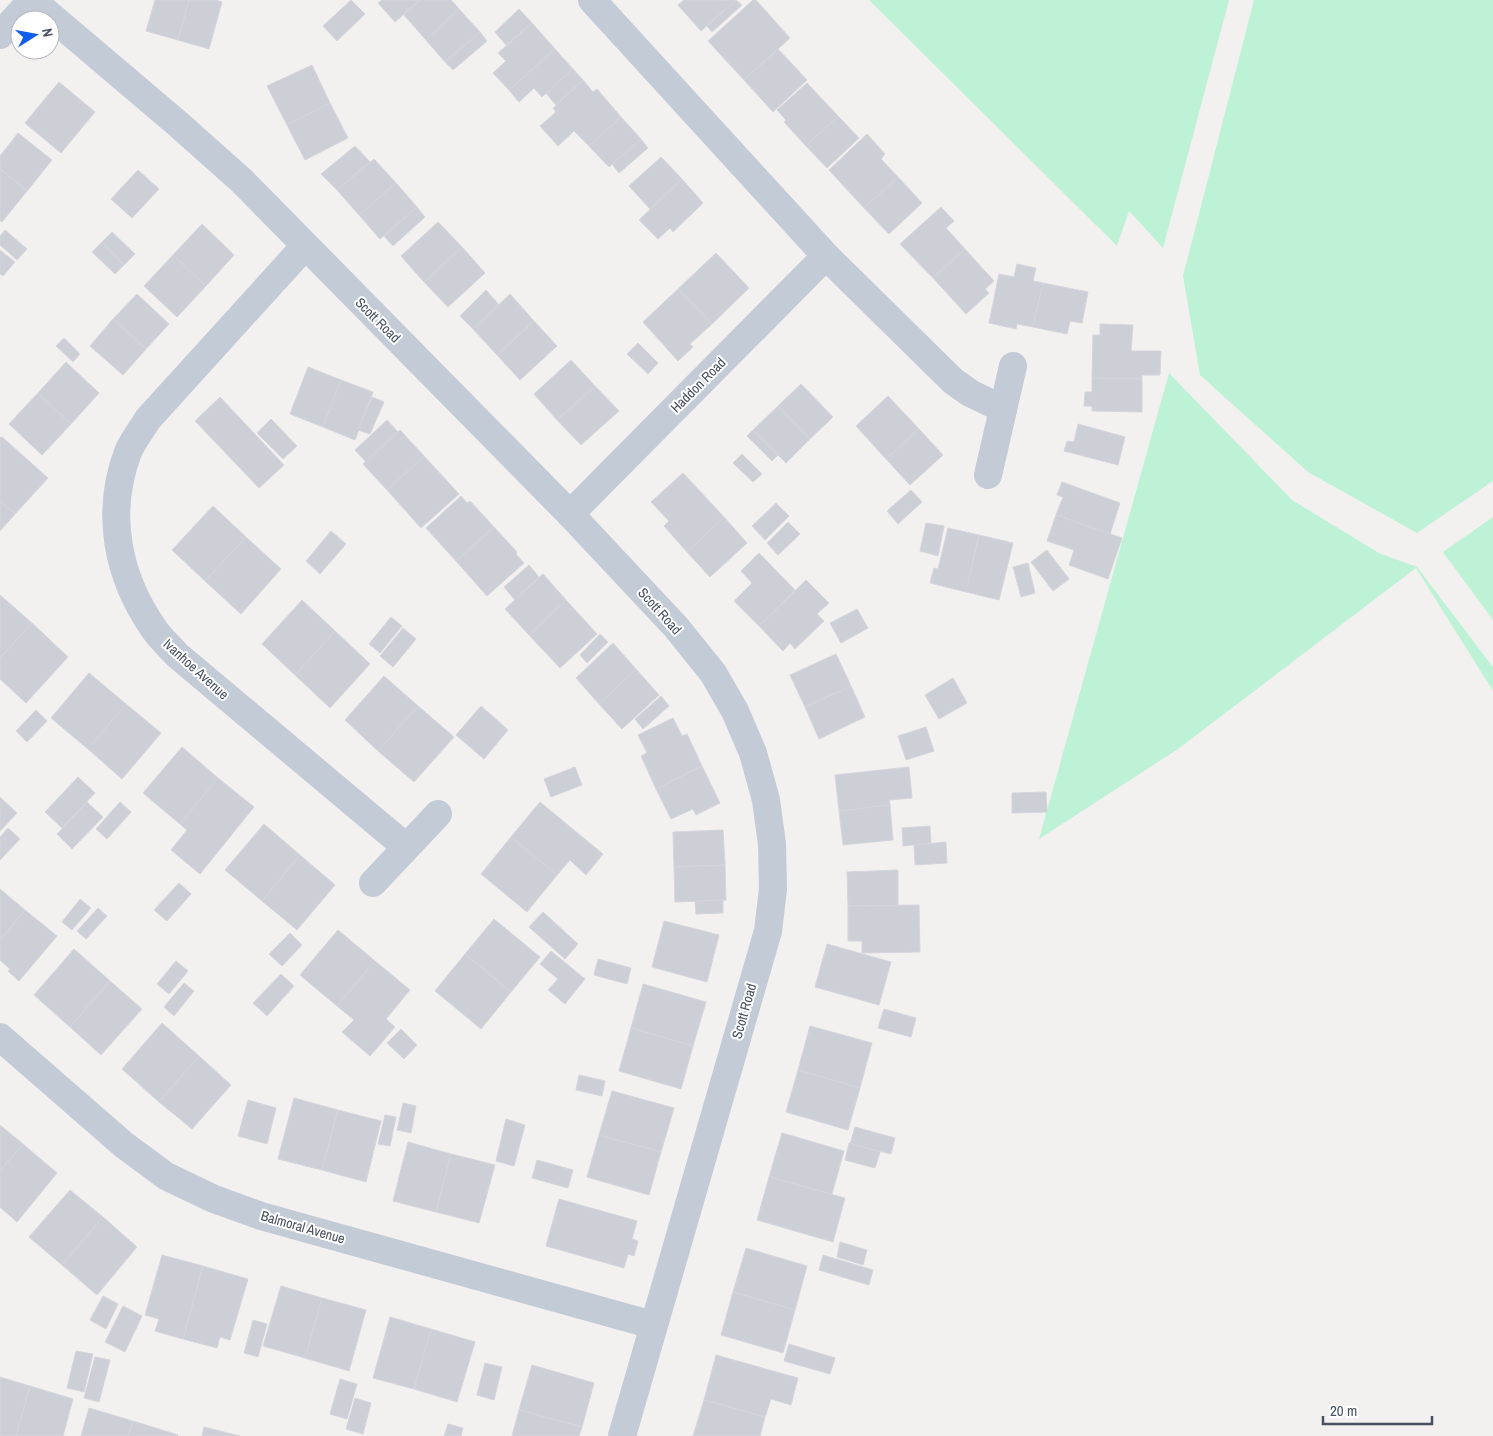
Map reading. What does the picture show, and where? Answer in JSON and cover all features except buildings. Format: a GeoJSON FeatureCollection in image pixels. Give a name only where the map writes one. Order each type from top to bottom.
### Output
{"type":"FeatureCollection","features":[{"type":"Feature","properties":{"kind":"street"},"geometry":{"type":"LineString","coordinates":[[0,35],[32,0]]}},
{"type":"Feature","properties":{"kind":"street","name":"Scott Road"},"geometry":{"type":"LineString","coordinates":[[32,0],[242,181],[570,514],[676,627],[712,674],[735,711],[753,753],[766,800],[772,844],[774,889],[768,931],[622,1436]]}},
{"type":"Feature","properties":{"kind":"street"},"geometry":{"type":"LineString","coordinates":[[592,0],[826,256],[953,381],[970,393],[1002,409]]}},
{"type":"Feature","properties":{"kind":"street","name":"Ivanhoe Avenue"},"geometry":{"type":"LineString","coordinates":[[305,246],[148,419],[129,450],[120,481],[116,514],[118,545],[125,574],[140,605],[155,630],[177,655],[406,848]]}},
{"type":"Feature","properties":{"kind":"street","name":"Haddon Road"},"geometry":{"type":"LineString","coordinates":[[570,514],[826,256]]}},
{"type":"Feature","properties":{"kind":"street"},"geometry":{"type":"LineString","coordinates":[[988,475],[1013,366]]}},
{"type":"Feature","properties":{"kind":"street"},"geometry":{"type":"LineString","coordinates":[[373,883],[438,814]]}},
{"type":"Feature","properties":{"kind":"street","name":"Balmoral Avenue"},"geometry":{"type":"LineString","coordinates":[[0,1037],[131,1150],[166,1176],[214,1199],[261,1216],[653,1325]]}},
{"type":"Feature","properties":{"kind":"green space"},"geometry":{"type":"Polygon","coordinates":[[[869,0],[1229,0],[1163,248],[1129,211],[1117,246],[869,0]]]}},
{"type":"Feature","properties":{"kind":"green space"},"geometry":{"type":"Polygon","coordinates":[[[1254,0],[1493,0],[1493,481],[1417,533],[1308,472],[1200,375],[1183,276],[1254,0]]]}},
{"type":"Feature","properties":{"kind":"green space"},"geometry":{"type":"Polygon","coordinates":[[[1169,373],[1292,500],[1379,553],[1417,567],[1493,667],[1493,691],[1416,568],[1178,749],[1039,839],[1169,373]]]}},
{"type":"Feature","properties":{"kind":"green space"},"geometry":{"type":"Polygon","coordinates":[[[1493,517],[1493,620],[1443,552],[1493,517]]]}}]}
